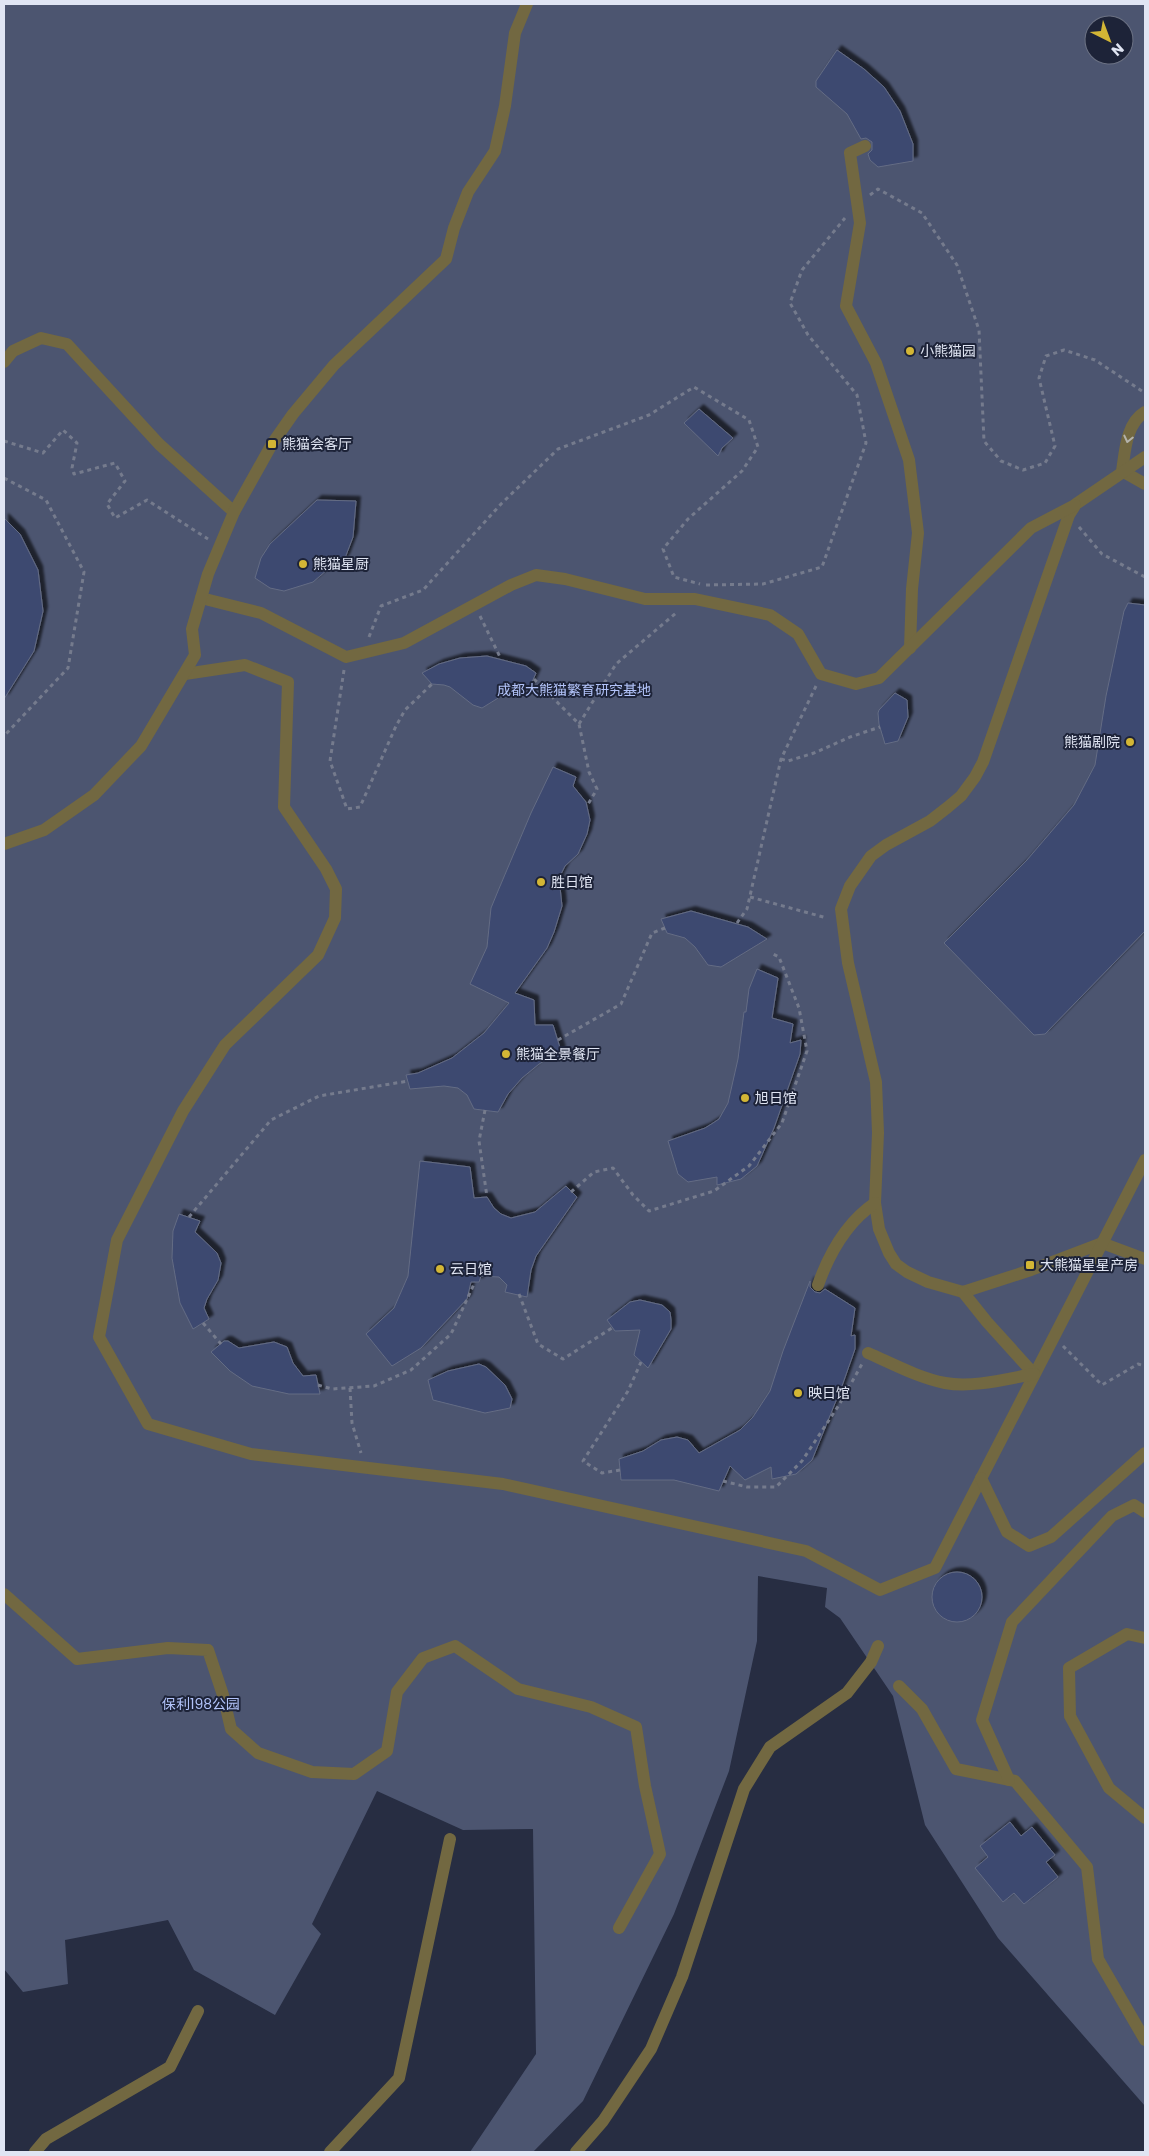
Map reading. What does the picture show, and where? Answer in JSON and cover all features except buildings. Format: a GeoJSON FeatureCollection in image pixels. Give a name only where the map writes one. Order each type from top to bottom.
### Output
{"type":"FeatureCollection","features":[{"type":"Feature","properties":{"kind":"street"},"geometry":{"type":"LineString","coordinates":[[4,844],[44,830],[94,795],[141,746],[195,655],[192,629],[201,598],[234,512],[272,444],[293,414],[334,365],[446,259],[454,228],[468,192],[495,151],[505,106],[516,33],[527,4]]}},
{"type":"Feature","properties":{"kind":"street"},"geometry":{"type":"LineString","coordinates":[[865,146],[850,153],[860,223],[846,306],[876,364],[909,460],[918,533],[912,589],[910,648]]}},
{"type":"Feature","properties":{"kind":"street"},"geometry":{"type":"LineString","coordinates":[[4,362],[13,351],[41,338],[66,344],[159,444],[234,512]]}},
{"type":"Feature","properties":{"kind":"street"},"geometry":{"type":"LineString","coordinates":[[1122,471],[1129,432],[1139,415],[1145,412]]}},
{"type":"Feature","properties":{"kind":"street"},"geometry":{"type":"LineString","coordinates":[[201,598],[261,613],[346,657],[404,643],[511,585],[536,575],[566,579],[645,599],[695,599],[770,615],[798,634],[821,674],[856,684],[879,678],[1031,528],[1072,510],[1122,471],[1145,457]]}},
{"type":"Feature","properties":{"kind":"street"},"geometry":{"type":"LineString","coordinates":[[1122,471],[1145,484]]}},
{"type":"Feature","properties":{"kind":"street"},"geometry":{"type":"LineString","coordinates":[[1072,510],[983,762],[975,778],[961,796],[942,812],[870,856],[850,886],[841,909],[848,963],[876,1082],[878,1133],[875,1203],[883,1242],[896,1264],[907,1272],[928,1282],[963,1292],[1031,1270],[1102,1243],[1145,1259]]}},
{"type":"Feature","properties":{"kind":"street"},"geometry":{"type":"LineString","coordinates":[[185,674],[245,665],[288,682],[284,807],[326,869],[336,889],[335,918],[318,955],[225,1045],[184,1111],[117,1240],[99,1337],[148,1424],[252,1454],[503,1484],[806,1551],[880,1590],[935,1568],[1145,1160]]}},
{"type":"Feature","properties":{"kind":"street"},"geometry":{"type":"LineString","coordinates":[[818,1285],[825,1266],[847,1229],[875,1203]]}},
{"type":"Feature","properties":{"kind":"street"},"geometry":{"type":"LineString","coordinates":[[963,1292],[1034,1374]]}},
{"type":"Feature","properties":{"kind":"street"},"geometry":{"type":"LineString","coordinates":[[868,1353],[926,1378],[946,1383],[987,1382],[1034,1374]]}},
{"type":"Feature","properties":{"kind":"street"},"geometry":{"type":"LineString","coordinates":[[981,1478],[1007,1532],[1029,1546],[1051,1537],[1145,1453]]}},
{"type":"Feature","properties":{"kind":"street"},"geometry":{"type":"LineString","coordinates":[[1009,1780],[982,1720],[1012,1622],[1112,1516],[1134,1505],[1145,1512]]}},
{"type":"Feature","properties":{"kind":"street"},"geometry":{"type":"LineString","coordinates":[[4,1594],[77,1659],[168,1648],[208,1650],[232,1729],[258,1753],[312,1772],[354,1774],[387,1751],[398,1692],[423,1658],[456,1646],[518,1688],[592,1707],[636,1727],[660,1854],[619,1928]]}},
{"type":"Feature","properties":{"kind":"street"},"geometry":{"type":"LineString","coordinates":[[1145,1638],[1127,1634],[1069,1668],[1070,1716],[1108,1788],[1145,1818]]}},
{"type":"Feature","properties":{"kind":"street"},"geometry":{"type":"LineString","coordinates":[[576,2152],[603,2121],[651,2049],[682,1977],[744,1789],[770,1747],[847,1693],[871,1662],[878,1646]]}},
{"type":"Feature","properties":{"kind":"street"},"geometry":{"type":"LineString","coordinates":[[898,1686],[922,1710],[956,1769],[1015,1781],[1087,1867],[1098,1959],[1145,2040]]}},
{"type":"Feature","properties":{"kind":"street"},"geometry":{"type":"LineString","coordinates":[[330,2152],[400,2078],[450,1839]]}},
{"type":"Feature","properties":{"kind":"street"},"geometry":{"type":"LineString","coordinates":[[35,2152],[46,2139],[170,2068],[198,2011]]}},
{"type":"Feature","properties":{"kind":"path"},"geometry":{"type":"LineString","coordinates":[[363,653],[381,606],[423,590],[501,504],[558,449],[649,415],[694,387],[749,420],[758,447],[742,471],[688,519],[663,549],[674,577],[706,585],[763,584],[822,567],[866,443],[857,395],[808,335],[790,303],[802,270],[857,204],[878,189],[922,213],[957,265],[979,330],[984,441],[1000,461],[1023,470],[1045,463],[1055,446],[1039,378],[1046,356],[1064,350],[1095,360],[1145,393]]}},
{"type":"Feature","properties":{"kind":"path"},"geometry":{"type":"LineString","coordinates":[[4,442],[43,453],[63,430],[77,443],[72,468],[74,474],[115,464],[125,481],[107,504],[115,518],[147,500],[220,547]]}},
{"type":"Feature","properties":{"kind":"path"},"geometry":{"type":"LineString","coordinates":[[4,478],[46,500],[84,572],[68,668],[4,736]]}},
{"type":"Feature","properties":{"kind":"path"},"geometry":{"type":"LineString","coordinates":[[1072,510],[1102,554],[1145,577]]}},
{"type":"Feature","properties":{"kind":"path"},"geometry":{"type":"LineString","coordinates":[[579,724],[616,664],[666,620],[682,609],[703,601]]}},
{"type":"Feature","properties":{"kind":"path"},"geometry":{"type":"LineString","coordinates":[[474,605],[501,659]]}},
{"type":"Feature","properties":{"kind":"path"},"geometry":{"type":"LineString","coordinates":[[346,657],[330,761],[347,809],[360,807],[405,710],[432,684]]}},
{"type":"Feature","properties":{"kind":"path"},"geometry":{"type":"LineString","coordinates":[[737,923],[747,909],[781,759],[821,674]]}},
{"type":"Feature","properties":{"kind":"path"},"geometry":{"type":"LineString","coordinates":[[534,679],[579,724],[589,772],[596,789],[586,806]]}},
{"type":"Feature","properties":{"kind":"path"},"geometry":{"type":"LineString","coordinates":[[781,759],[788,761],[814,753],[880,727]]}},
{"type":"Feature","properties":{"kind":"path"},"geometry":{"type":"LineString","coordinates":[[750,897],[843,922]]}},
{"type":"Feature","properties":{"kind":"path"},"geometry":{"type":"LineString","coordinates":[[558,1040],[621,1004],[652,933],[665,928]]}},
{"type":"Feature","properties":{"kind":"path"},"geometry":{"type":"LineString","coordinates":[[571,1192],[594,1172],[613,1168],[633,1195],[649,1211],[714,1191],[749,1166],[782,1123],[806,1050],[799,1008],[779,957],[771,953]]}},
{"type":"Feature","properties":{"kind":"path"},"geometry":{"type":"LineString","coordinates":[[189,1217],[271,1120],[319,1096],[408,1081]]}},
{"type":"Feature","properties":{"kind":"path"},"geometry":{"type":"LineString","coordinates":[[485,1110],[479,1142],[488,1197]]}},
{"type":"Feature","properties":{"kind":"path"},"geometry":{"type":"LineString","coordinates":[[318,1385],[332,1389],[374,1386],[411,1370],[451,1334],[475,1282]]}},
{"type":"Feature","properties":{"kind":"path"},"geometry":{"type":"LineString","coordinates":[[519,1294],[538,1344],[563,1359],[612,1328]]}},
{"type":"Feature","properties":{"kind":"path"},"geometry":{"type":"LineString","coordinates":[[203,1323],[221,1344]]}},
{"type":"Feature","properties":{"kind":"path"},"geometry":{"type":"LineString","coordinates":[[1053,1337],[1102,1385],[1138,1364],[1145,1366]]}},
{"type":"Feature","properties":{"kind":"path"},"geometry":{"type":"LineString","coordinates":[[723,1481],[748,1487],[776,1487],[802,1461],[838,1405],[868,1353]]}},
{"type":"Feature","properties":{"kind":"path"},"geometry":{"type":"LineString","coordinates":[[620,1470],[602,1473],[583,1461],[628,1391],[641,1362]]}},
{"type":"Feature","properties":{"kind":"path"},"geometry":{"type":"LineString","coordinates":[[350,1388],[352,1423],[366,1468]]}},
{"type":"Feature","properties":{"kind":"green space","name":"成都大熊猫繁育研究基地"},"geometry":{"type":"Polygon","coordinates":[[[4,4],[1145,4],[1145,2106],[998,1938],[925,1825],[893,1696],[840,1618],[825,1607],[827,1588],[758,1576],[757,1641],[729,1771],[674,1914],[583,2101],[533,2152],[470,2152],[536,2054],[533,1829],[463,1830],[377,1791],[312,1924],[321,1934],[275,2015],[194,1970],[168,1920],[65,1940],[68,1984],[23,1992],[4,1969],[4,4]]]}},
{"type":"Feature","properties":{"kind":"place","name":"小熊猫园"},"geometry":{"type":"Point","coordinates":[910,351]}},
{"type":"Feature","properties":{"kind":"place","name":"熊猫会客厅"},"geometry":{"type":"Point","coordinates":[272,444]}},
{"type":"Feature","properties":{"kind":"place","name":"熊猫星厨"},"geometry":{"type":"Point","coordinates":[303,564]}},
{"type":"Feature","properties":{"kind":"place","name":"熊猫剧院"},"geometry":{"type":"Point","coordinates":[1130,742]}},
{"type":"Feature","properties":{"kind":"place","name":"胜日馆"},"geometry":{"type":"Point","coordinates":[541,882]}},
{"type":"Feature","properties":{"kind":"place","name":"熊猫全景餐厅"},"geometry":{"type":"Point","coordinates":[506,1054]}},
{"type":"Feature","properties":{"kind":"place","name":"旭日馆"},"geometry":{"type":"Point","coordinates":[745,1098]}},
{"type":"Feature","properties":{"kind":"place","name":"大熊猫星星产房"},"geometry":{"type":"Point","coordinates":[1030,1265]}},
{"type":"Feature","properties":{"kind":"place","name":"云日馆"},"geometry":{"type":"Point","coordinates":[440,1269]}},
{"type":"Feature","properties":{"kind":"place","name":"映日馆"},"geometry":{"type":"Point","coordinates":[798,1393]}},
{"type":"Feature","properties":{"kind":"park label","name":"保利198公园"},"geometry":{"type":"Point","coordinates":[201,1704]}}]}
